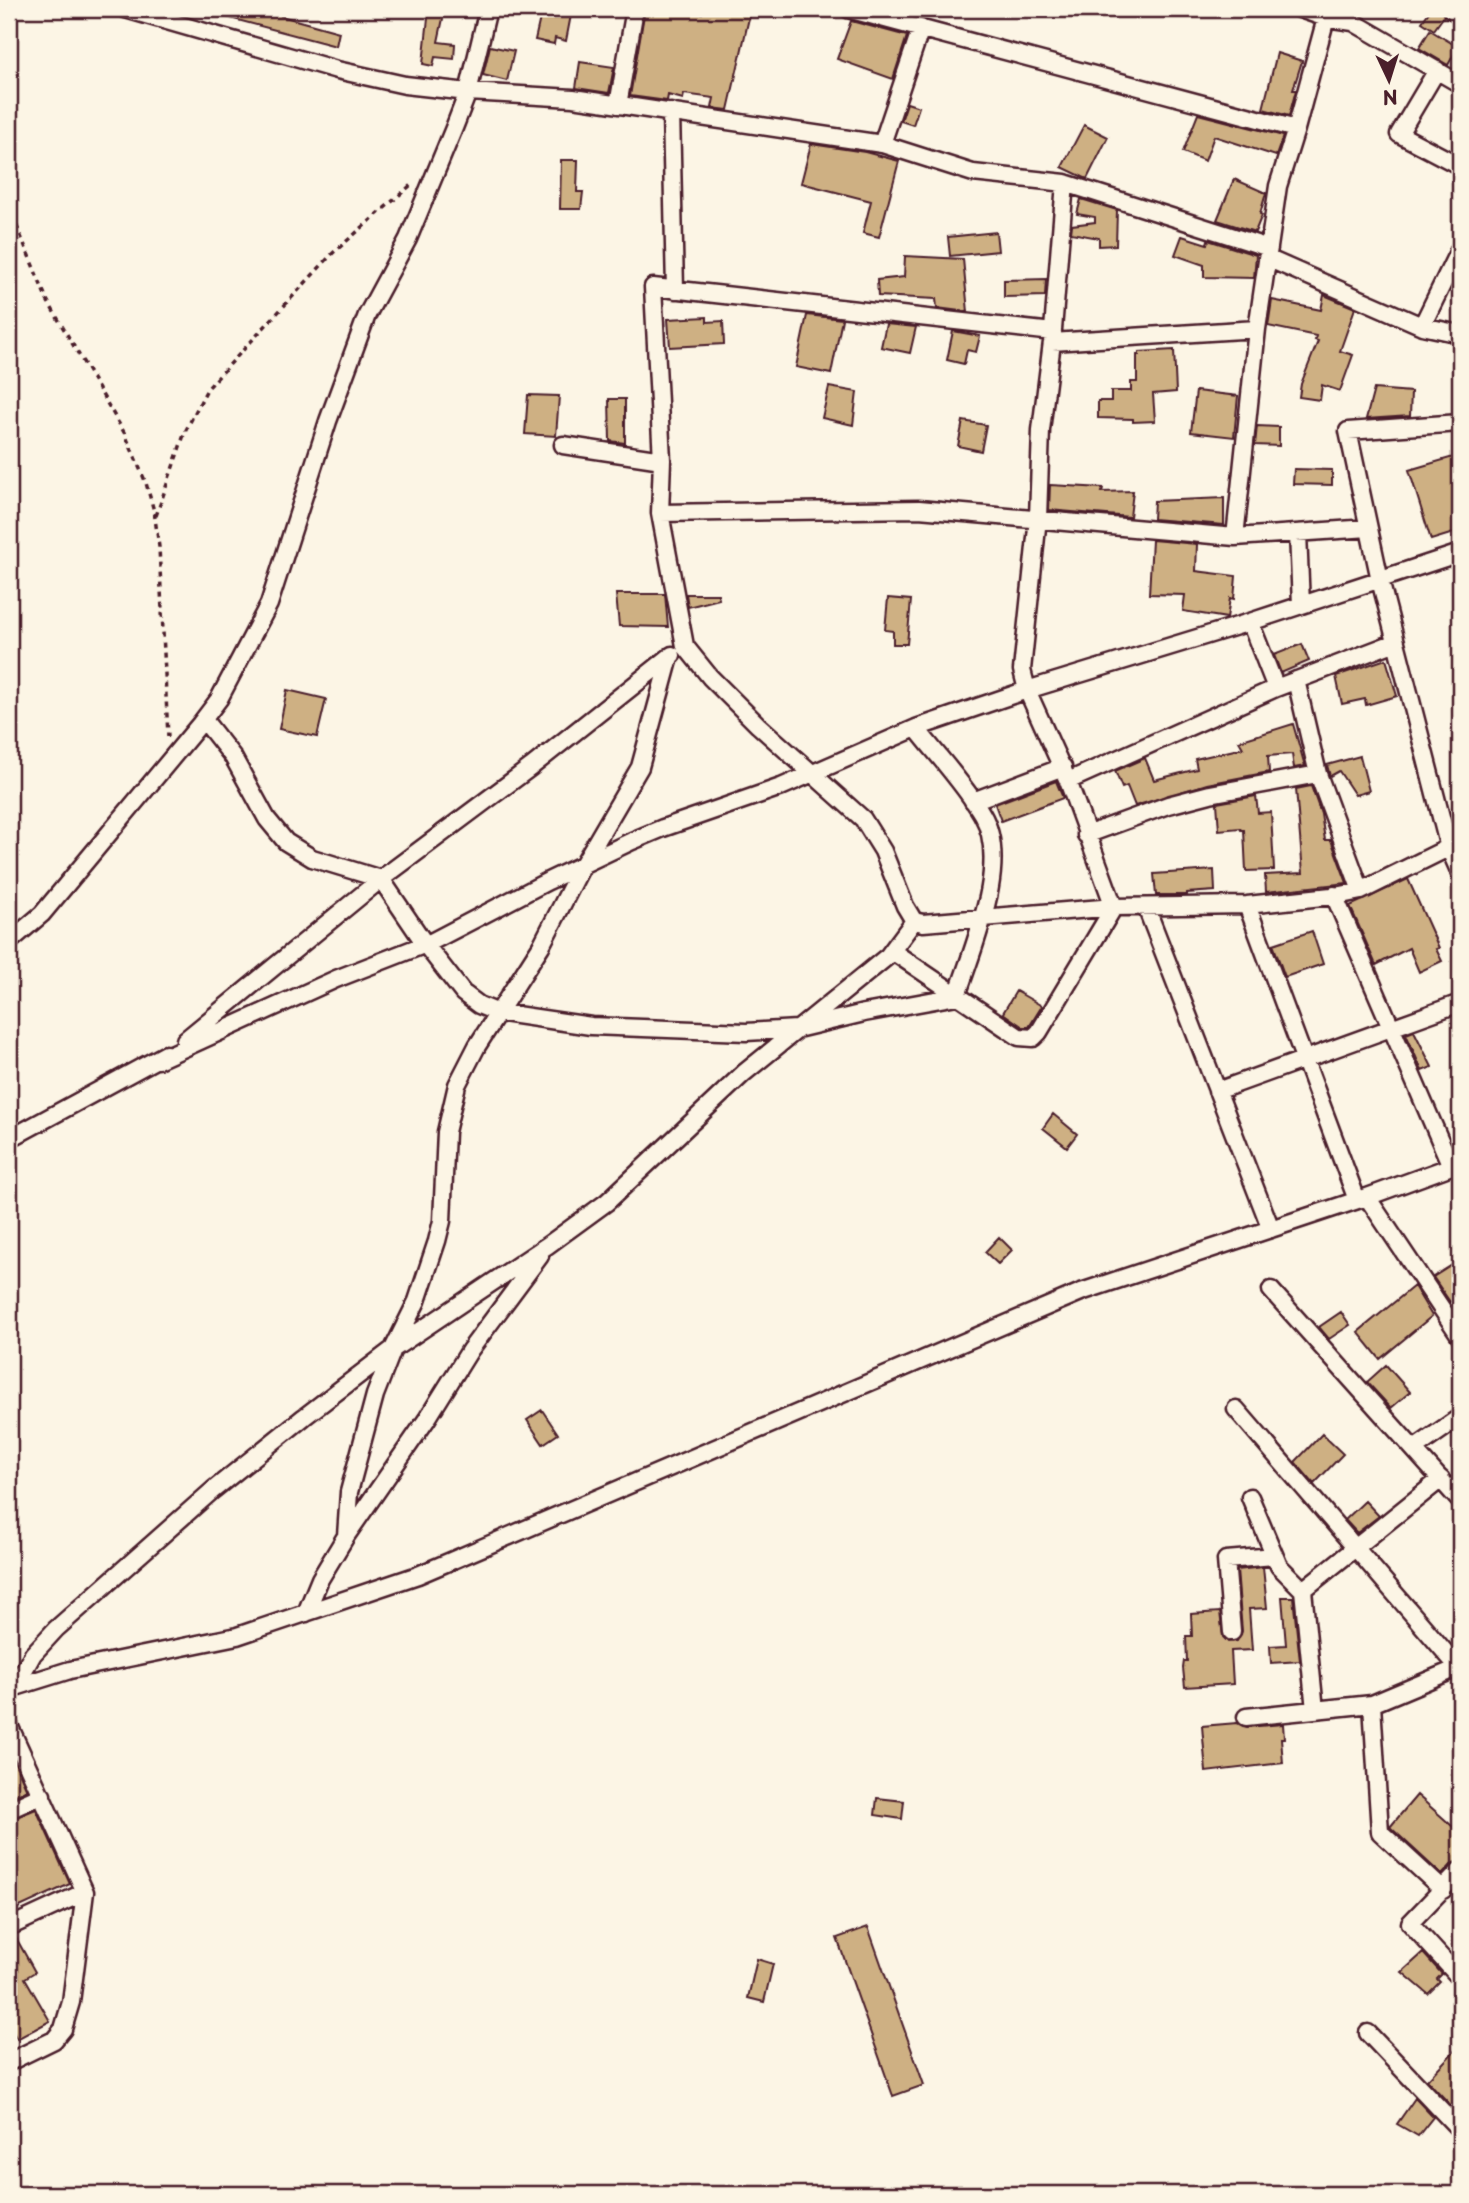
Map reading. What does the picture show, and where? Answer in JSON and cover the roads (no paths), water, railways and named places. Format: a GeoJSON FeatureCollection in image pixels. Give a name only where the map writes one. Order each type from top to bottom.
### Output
{"type":"FeatureCollection","features":[{"type":"Feature","properties":{"kind":"street"},"geometry":{"type":"LineString","coordinates":[[125,9],[405,85],[618,104],[882,144],[973,173],[1065,183],[1268,253],[1422,326],[1460,334]]}},
{"type":"Feature","properties":{"kind":"street"},"geometry":{"type":"LineString","coordinates":[[9,942],[42,914],[204,720],[254,637],[269,604],[328,421],[367,315],[408,239],[468,92],[488,9]]}},
{"type":"Feature","properties":{"kind":"street"},"geometry":{"type":"LineString","coordinates":[[618,104],[635,9]]}},
{"type":"Feature","properties":{"kind":"street"},"geometry":{"type":"LineString","coordinates":[[848,9],[1296,129]]}},
{"type":"Feature","properties":{"kind":"street"},"geometry":{"type":"LineString","coordinates":[[1300,9],[1326,18],[1353,22],[1460,84]]}},
{"type":"Feature","properties":{"kind":"street"},"geometry":{"type":"LineString","coordinates":[[1451,9],[1460,15]]}},
{"type":"Feature","properties":{"kind":"street"},"geometry":{"type":"LineString","coordinates":[[1235,537],[1256,329],[1278,186],[1326,18]]}},
{"type":"Feature","properties":{"kind":"street"},"geometry":{"type":"LineString","coordinates":[[882,144],[921,27]]}},
{"type":"Feature","properties":{"kind":"street"},"geometry":{"type":"LineString","coordinates":[[1437,70],[1399,134],[1460,166]]}},
{"type":"Feature","properties":{"kind":"street"},"geometry":{"type":"LineString","coordinates":[[671,112],[676,290]]}},
{"type":"Feature","properties":{"kind":"street"},"geometry":{"type":"LineString","coordinates":[[1065,183],[1041,430],[1038,518],[1022,670],[1027,690],[1065,774],[1114,907]]}},
{"type":"Feature","properties":{"kind":"street"},"geometry":{"type":"LineString","coordinates":[[1422,326],[1460,248]]}},
{"type":"Feature","properties":{"kind":"street"},"geometry":{"type":"LineString","coordinates":[[1256,329],[1052,337],[653,286],[662,460],[660,513],[685,646],[710,677],[810,774],[852,808],[872,831],[914,921],[923,923],[1114,907],[1247,905],[1334,895],[1361,891],[1455,845]]}},
{"type":"Feature","properties":{"kind":"street"},"geometry":{"type":"LineString","coordinates":[[1460,423],[1348,432],[1380,580],[1455,845],[1460,873]]}},
{"type":"Feature","properties":{"kind":"street"},"geometry":{"type":"LineString","coordinates":[[563,445],[662,460]]}},
{"type":"Feature","properties":{"kind":"street"},"geometry":{"type":"LineString","coordinates":[[660,513],[919,509],[1235,537],[1369,528]]}},
{"type":"Feature","properties":{"kind":"street"},"geometry":{"type":"LineString","coordinates":[[1298,533],[1301,605]]}},
{"type":"Feature","properties":{"kind":"street"},"geometry":{"type":"LineString","coordinates":[[9,1139],[158,1060],[336,979],[425,944],[663,828],[763,794],[916,728],[1027,690],[1250,622],[1460,553]]}},
{"type":"Feature","properties":{"kind":"street"},"geometry":{"type":"LineString","coordinates":[[1250,622],[1276,688]]}},
{"type":"Feature","properties":{"kind":"street"},"geometry":{"type":"LineString","coordinates":[[973,801],[1065,774],[1396,642]]}},
{"type":"Feature","properties":{"kind":"street"},"geometry":{"type":"LineString","coordinates":[[158,1060],[381,879],[685,646]]}},
{"type":"Feature","properties":{"kind":"street"},"geometry":{"type":"LineString","coordinates":[[346,1536],[352,1481],[375,1395],[393,1349],[417,1301],[437,1241],[442,1220],[446,1132],[453,1098],[463,1071],[541,946],[582,866],[640,767],[670,657]]}},
{"type":"Feature","properties":{"kind":"street"},"geometry":{"type":"LineString","coordinates":[[1296,680],[1318,774],[1361,891]]}},
{"type":"Feature","properties":{"kind":"street"},"geometry":{"type":"LineString","coordinates":[[204,720],[233,757],[267,819],[286,842],[312,858],[381,879],[425,944],[463,993],[479,1005],[499,1013],[592,1026],[746,1032],[797,1029],[864,1013],[957,996]]}},
{"type":"Feature","properties":{"kind":"street"},"geometry":{"type":"LineString","coordinates":[[916,728],[983,816],[993,845],[991,874],[982,916],[957,996]]}},
{"type":"Feature","properties":{"kind":"street"},"geometry":{"type":"LineString","coordinates":[[1086,835],[1168,805],[1210,794],[1318,774]]}},
{"type":"Feature","properties":{"kind":"street"},"geometry":{"type":"LineString","coordinates":[[11,1688],[70,1670],[237,1636],[418,1575],[1081,1292],[1456,1165],[1391,1028],[1334,895]]}},
{"type":"Feature","properties":{"kind":"street"},"geometry":{"type":"LineString","coordinates":[[1247,905],[1362,1199],[1460,1336]]}},
{"type":"Feature","properties":{"kind":"street"},"geometry":{"type":"LineString","coordinates":[[892,951],[1019,1037],[1032,1038],[1039,1032],[1114,907]]}},
{"type":"Feature","properties":{"kind":"street"},"geometry":{"type":"LineString","coordinates":[[1146,907],[1271,1229]]}},
{"type":"Feature","properties":{"kind":"street"},"geometry":{"type":"LineString","coordinates":[[11,1688],[33,1654],[90,1598],[223,1482],[393,1349],[607,1202],[705,1108],[797,1029],[879,964],[914,921]]}},
{"type":"Feature","properties":{"kind":"street"},"geometry":{"type":"LineString","coordinates":[[1217,1091],[1460,1003]]}},
{"type":"Feature","properties":{"kind":"street"},"geometry":{"type":"LineString","coordinates":[[306,1613],[320,1579],[346,1536],[471,1350],[548,1245]]}},
{"type":"Feature","properties":{"kind":"street"},"geometry":{"type":"LineString","coordinates":[[1271,1290],[1460,1501]]}},
{"type":"Feature","properties":{"kind":"street"},"geometry":{"type":"LineString","coordinates":[[1236,1409],[1459,1667],[1372,1704],[1246,1717]]}},
{"type":"Feature","properties":{"kind":"street"},"geometry":{"type":"LineString","coordinates":[[1414,1449],[1460,1417]]}},
{"type":"Feature","properties":{"kind":"street"},"geometry":{"type":"LineString","coordinates":[[1303,1590],[1441,1479]]}},
{"type":"Feature","properties":{"kind":"street"},"geometry":{"type":"LineString","coordinates":[[1250,1497],[1279,1566],[1303,1590],[1315,1710]]}},
{"type":"Feature","properties":{"kind":"street"},"geometry":{"type":"LineString","coordinates":[[1232,1632],[1226,1560],[1274,1556]]}},
{"type":"Feature","properties":{"kind":"street"},"geometry":{"type":"LineString","coordinates":[[1372,1704],[1380,1832],[1443,1889]]}},
{"type":"Feature","properties":{"kind":"street"},"geometry":{"type":"LineString","coordinates":[[9,1725],[85,1892],[71,2002],[63,2028],[54,2040],[9,2062]]}},
{"type":"Feature","properties":{"kind":"street"},"geometry":{"type":"LineString","coordinates":[[9,1810],[42,1795]]}},
{"type":"Feature","properties":{"kind":"street"},"geometry":{"type":"LineString","coordinates":[[1460,1871],[1410,1923],[1460,1978]]}},
{"type":"Feature","properties":{"kind":"street"},"geometry":{"type":"LineString","coordinates":[[9,1927],[85,1892]]}},
{"type":"Feature","properties":{"kind":"street"},"geometry":{"type":"LineString","coordinates":[[1368,2033],[1460,2130]]}}]}
